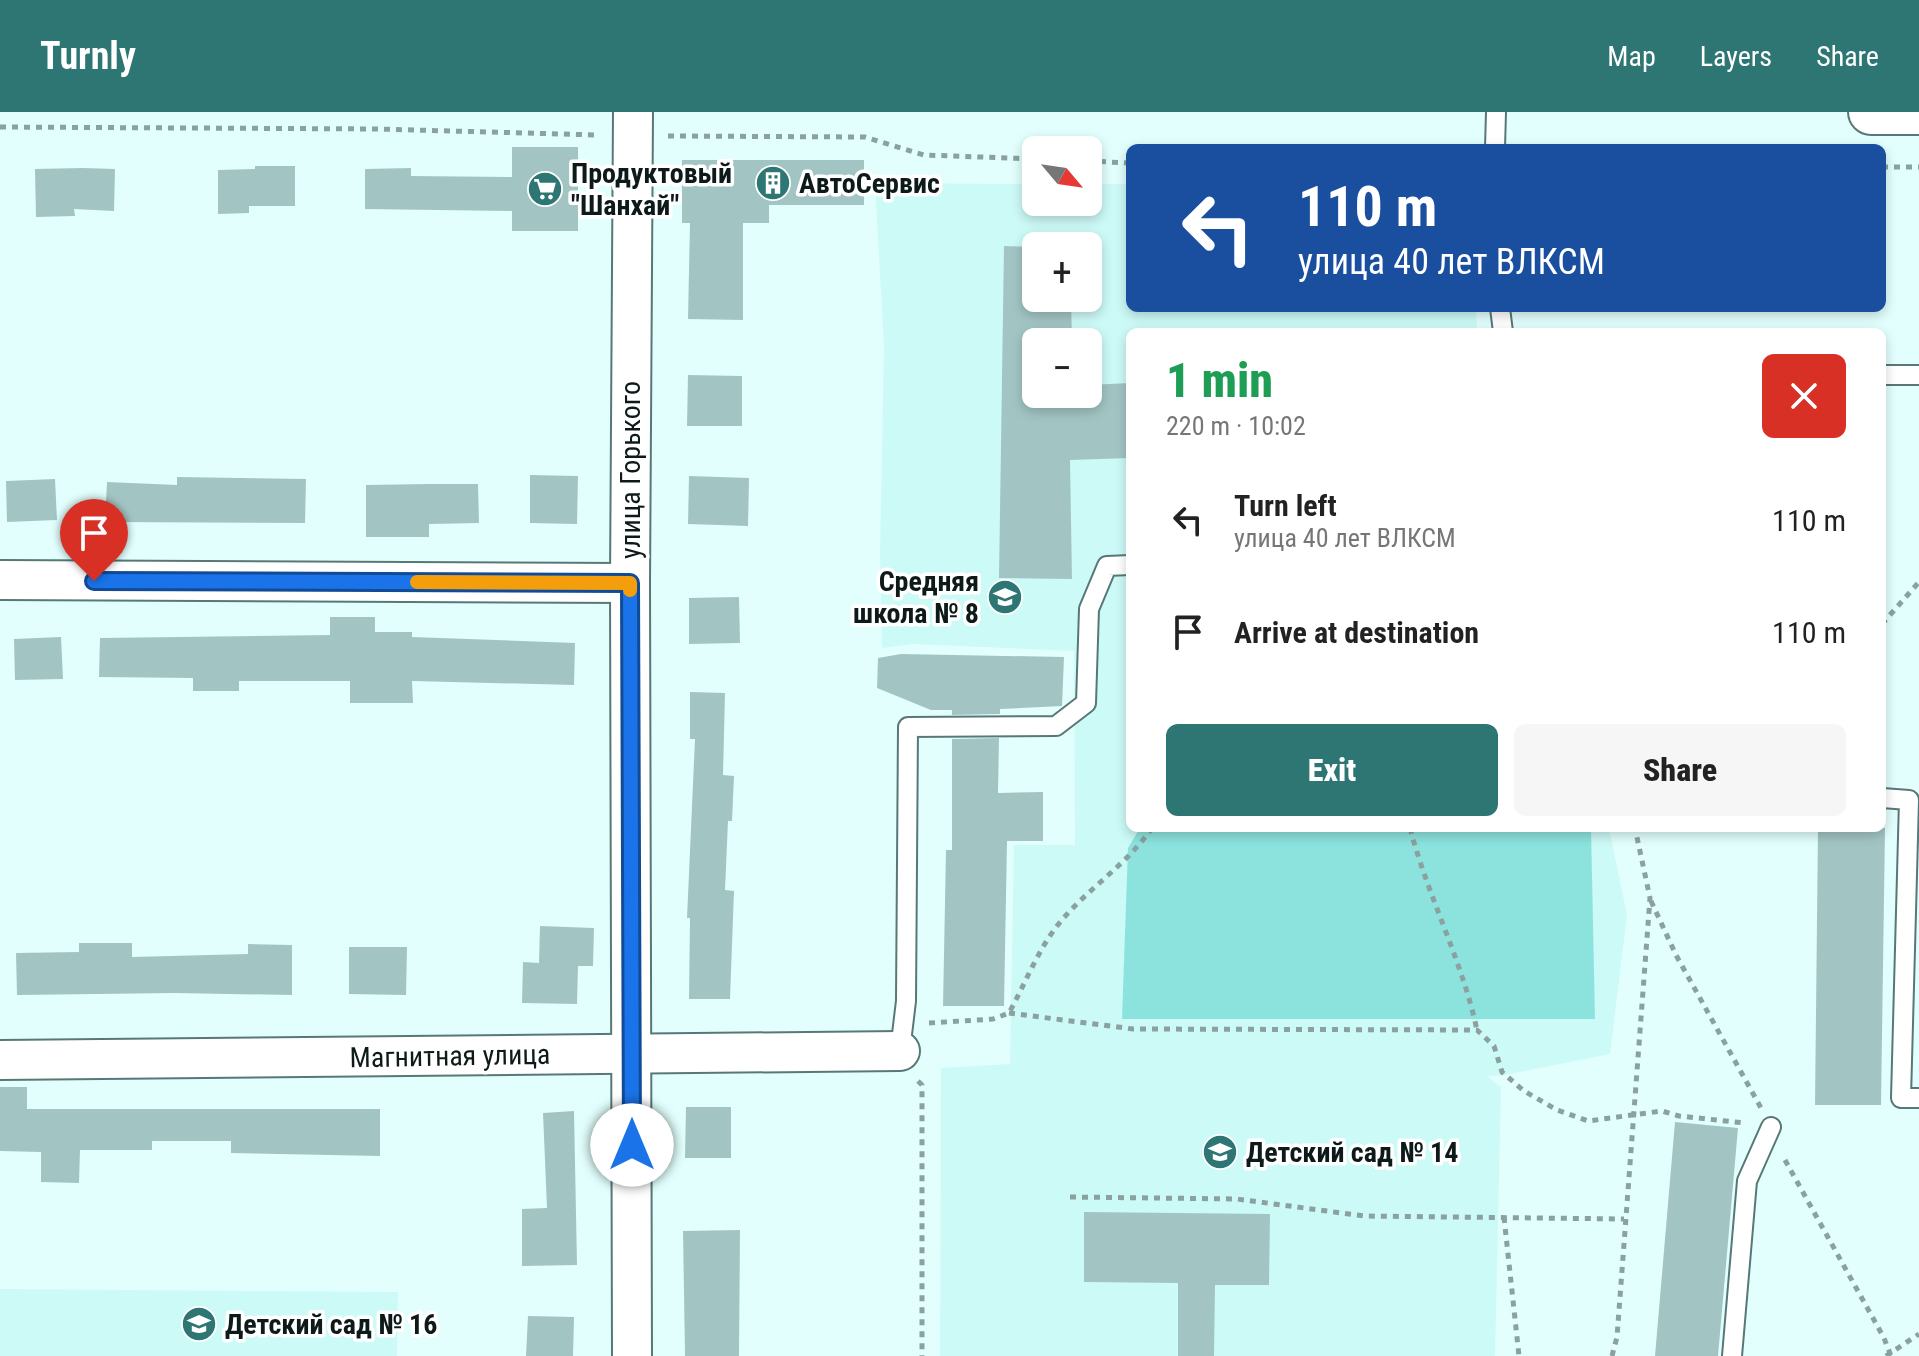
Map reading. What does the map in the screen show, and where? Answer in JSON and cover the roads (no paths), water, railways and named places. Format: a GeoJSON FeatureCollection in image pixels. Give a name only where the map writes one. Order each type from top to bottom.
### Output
{"type":"FeatureCollection","features":[{"type":"Feature","properties":{"kind":"main road"},"geometry":{"type":"LineString","coordinates":[[1871,112],[1919,112]]}},
{"type":"Feature","properties":{"kind":"street","name":"улица Горького"},"geometry":{"type":"LineString","coordinates":[[632,1356],[630,583],[633,124]]}},
{"type":"Feature","properties":{"kind":"street"},"geometry":{"type":"LineString","coordinates":[[0,580],[630,583]]}},
{"type":"Feature","properties":{"kind":"street","name":"Магнитная улица"},"geometry":{"type":"LineString","coordinates":[[0,1060],[898,1051]]}},
{"type":"Feature","properties":{"kind":"lane"},"geometry":{"type":"LineString","coordinates":[[1495,144],[1496,112]]}},
{"type":"Feature","properties":{"kind":"lane"},"geometry":{"type":"LineString","coordinates":[[1886,375],[1919,375]]}},
{"type":"Feature","properties":{"kind":"lane"},"geometry":{"type":"LineString","coordinates":[[898,1051],[906,1001],[908,727],[1056,726],[1086,703],[1089,609],[1107,566],[1126,565]]}},
{"type":"Feature","properties":{"kind":"lane"},"geometry":{"type":"LineString","coordinates":[[1886,798],[1909,800],[1901,1098],[1919,1098]]}},
{"type":"Feature","properties":{"kind":"lane"},"geometry":{"type":"LineString","coordinates":[[1732,1356],[1747,1181],[1764,1126]]}},
{"type":"Feature","properties":{"kind":"place","name":"АвтоСервис"},"geometry":{"type":"Point","coordinates":[773,183]}},
{"type":"Feature","properties":{"kind":"place","name":"Продуктовый \"Шанхай\""},"geometry":{"type":"Point","coordinates":[545,189]}},
{"type":"Feature","properties":{"kind":"place","name":"Cредняя школа № 8"},"geometry":{"type":"Point","coordinates":[1005,597]}},
{"type":"Feature","properties":{"kind":"place","name":"Детский сад № 14"},"geometry":{"type":"Point","coordinates":[1220,1152]}},
{"type":"Feature","properties":{"kind":"place","name":"Детский сад № 16"},"geometry":{"type":"Point","coordinates":[199,1324]}}]}
